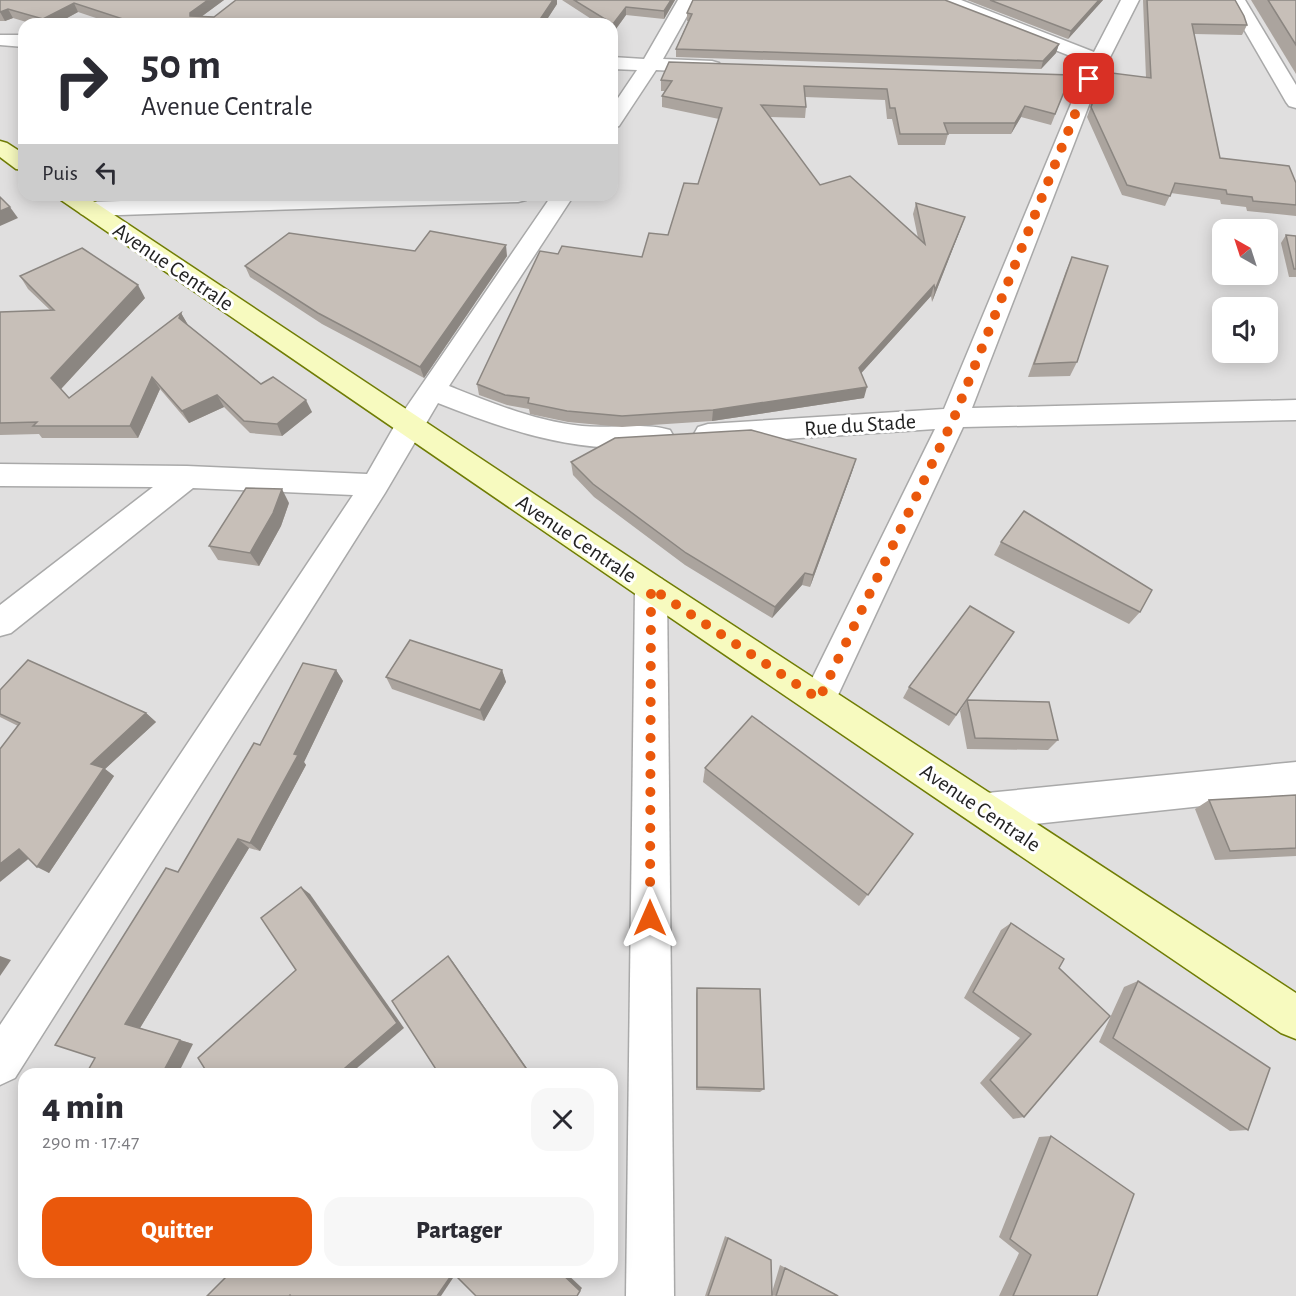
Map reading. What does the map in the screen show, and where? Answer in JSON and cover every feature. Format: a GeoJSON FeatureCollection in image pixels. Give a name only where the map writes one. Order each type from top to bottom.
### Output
{"type":"FeatureCollection","features":[{"type":"Feature","properties":{"kind":"main road"},"geometry":{"type":"LineString","coordinates":[[0,147],[18,160]]}},
{"type":"Feature","properties":{"kind":"main road","name":"Avenue Centrale"},"geometry":{"type":"LineString","coordinates":[[79,202],[651,588],[1296,1018]]}},
{"type":"Feature","properties":{"kind":"street"},"geometry":{"type":"LineString","coordinates":[[618,113],[650,65],[687,0]]}},
{"type":"Feature","properties":{"kind":"street"},"geometry":{"type":"LineString","coordinates":[[945,0],[1084,73]]}},
{"type":"Feature","properties":{"kind":"street"},"geometry":{"type":"LineString","coordinates":[[819,699],[954,418],[1084,73],[1130,0]]}},
{"type":"Feature","properties":{"kind":"street"},"geometry":{"type":"LineString","coordinates":[[1236,0],[1296,102]]}},
{"type":"Feature","properties":{"kind":"street"},"geometry":{"type":"LineString","coordinates":[[0,40],[18,41]]}},
{"type":"Feature","properties":{"kind":"street"},"geometry":{"type":"LineString","coordinates":[[618,63],[733,68]]}},
{"type":"Feature","properties":{"kind":"street"},"geometry":{"type":"LineString","coordinates":[[79,202],[142,201]]}},
{"type":"Feature","properties":{"kind":"street"},"geometry":{"type":"LineString","coordinates":[[0,1063],[375,484],[409,424],[559,201]]}},
{"type":"Feature","properties":{"kind":"street","name":"Rue du Stade"},"geometry":{"type":"LineString","coordinates":[[432,390],[515,422],[580,436],[622,439],[954,418],[1296,410]]}},
{"type":"Feature","properties":{"kind":"street"},"geometry":{"type":"LineString","coordinates":[[0,475],[187,477],[375,484]]}},
{"type":"Feature","properties":{"kind":"street"},"geometry":{"type":"LineString","coordinates":[[0,623],[187,477]]}},
{"type":"Feature","properties":{"kind":"street"},"geometry":{"type":"LineString","coordinates":[[650,1296],[651,588]]}},
{"type":"Feature","properties":{"kind":"street"},"geometry":{"type":"LineString","coordinates":[[987,812],[1296,778]]}},
{"type":"Feature","properties":{"kind":"shaded area"},"geometry":{"type":"Polygon","coordinates":[[[0,0],[1296,0],[1296,1296],[0,1296],[0,0]]]}},
{"type":"Feature","properties":{"kind":"building"},"geometry":{"type":"Polygon","coordinates":[[[0,0],[208,0],[190,13],[190,16],[214,17],[236,0],[553,0],[541,18],[120,18],[74,3],[45,18],[8,9],[0,12],[0,0]]]}},
{"type":"Feature","properties":{"kind":"building"},"geometry":{"type":"Polygon","coordinates":[[[574,0],[671,0],[664,11],[626,7],[618,18],[603,18],[574,0]]]}},
{"type":"Feature","properties":{"kind":"building"},"geometry":{"type":"Polygon","coordinates":[[[693,0],[945,0],[1059,44],[1043,61],[676,49],[692,14],[687,13],[693,0]]]}},
{"type":"Feature","properties":{"kind":"building"},"geometry":{"type":"Polygon","coordinates":[[[990,0],[1099,0],[1071,31],[990,0]]]}},
{"type":"Feature","properties":{"kind":"building"},"geometry":{"type":"Polygon","coordinates":[[[1147,0],[1235,0],[1247,25],[1192,24],[1220,158],[1289,166],[1296,183],[1296,205],[1253,201],[1252,197],[1227,194],[1226,190],[1175,183],[1170,196],[1127,185],[1091,107],[1104,72],[1151,78],[1147,0]]]}},
{"type":"Feature","properties":{"kind":"building"},"geometry":{"type":"Polygon","coordinates":[[[1268,0],[1296,0],[1296,45],[1268,0]]]}},
{"type":"Feature","properties":{"kind":"building"},"geometry":{"type":"Polygon","coordinates":[[[669,62],[1071,75],[1055,114],[1025,106],[1015,123],[944,123],[948,134],[900,134],[895,108],[890,108],[887,89],[804,86],[806,107],[761,105],[820,185],[850,176],[925,244],[916,203],[965,217],[935,290],[934,285],[859,368],[867,387],[713,410],[622,416],[567,411],[528,403],[529,398],[505,395],[477,384],[540,251],[558,254],[562,246],[642,257],[649,233],[668,235],[684,183],[698,184],[722,108],[662,96],[672,81],[661,80],[669,62]]]}},
{"type":"Feature","properties":{"kind":"building"},"geometry":{"type":"Polygon","coordinates":[[[0,197],[10,207],[0,211],[0,197]]]}},
{"type":"Feature","properties":{"kind":"building"},"geometry":{"type":"Polygon","coordinates":[[[430,231],[506,245],[420,367],[318,313],[245,266],[289,233],[415,251],[430,231]]]}},
{"type":"Feature","properties":{"kind":"building"},"geometry":{"type":"Polygon","coordinates":[[[1286,235],[1296,236],[1296,269],[1294,269],[1286,235]]]}},
{"type":"Feature","properties":{"kind":"building"},"geometry":{"type":"Polygon","coordinates":[[[82,248],[138,285],[51,378],[69,398],[181,313],[179,318],[261,384],[273,377],[306,400],[277,424],[244,421],[217,395],[182,411],[152,377],[130,426],[33,426],[37,422],[0,423],[0,312],[54,310],[20,276],[82,248]]]}},
{"type":"Feature","properties":{"kind":"building"},"geometry":{"type":"Polygon","coordinates":[[[1072,257],[1108,266],[1077,362],[1034,364],[1072,257]]]}},
{"type":"Feature","properties":{"kind":"building"},"geometry":{"type":"Polygon","coordinates":[[[751,430],[856,459],[813,575],[805,573],[775,607],[686,553],[593,484],[571,462],[615,438],[751,430]]]}},
{"type":"Feature","properties":{"kind":"building"},"geometry":{"type":"Polygon","coordinates":[[[246,488],[282,489],[273,513],[250,553],[209,546],[246,488]]]}},
{"type":"Feature","properties":{"kind":"building"},"geometry":{"type":"Polygon","coordinates":[[[1024,511],[1152,590],[1140,612],[1001,542],[1024,511]]]}},
{"type":"Feature","properties":{"kind":"building"},"geometry":{"type":"Polygon","coordinates":[[[970,606],[1014,632],[956,715],[909,687],[970,606]]]}},
{"type":"Feature","properties":{"kind":"building"},"geometry":{"type":"Polygon","coordinates":[[[410,640],[502,670],[480,710],[386,677],[410,640]]]}},
{"type":"Feature","properties":{"kind":"building"},"geometry":{"type":"Polygon","coordinates":[[[28,660],[146,713],[91,764],[104,768],[37,867],[19,849],[0,864],[0,749],[20,723],[0,714],[0,690],[28,660]]]}},
{"type":"Feature","properties":{"kind":"building"},"geometry":{"type":"Polygon","coordinates":[[[303,663],[336,670],[294,754],[298,755],[250,843],[238,839],[125,1024],[180,1040],[165,1068],[89,1068],[95,1058],[55,1045],[166,868],[178,872],[254,743],[260,745],[303,663]]]}},
{"type":"Feature","properties":{"kind":"building"},"geometry":{"type":"Polygon","coordinates":[[[967,700],[1049,702],[1058,740],[975,738],[967,700]]]}},
{"type":"Feature","properties":{"kind":"building"},"geometry":{"type":"Polygon","coordinates":[[[752,716],[913,834],[868,895],[705,768],[752,716]]]}},
{"type":"Feature","properties":{"kind":"building"},"geometry":{"type":"Polygon","coordinates":[[[1296,795],[1296,848],[1230,851],[1209,800],[1296,795]]]}},
{"type":"Feature","properties":{"kind":"building"},"geometry":{"type":"Polygon","coordinates":[[[301,887],[397,1023],[345,1068],[204,1068],[198,1058],[296,970],[261,918],[301,887]]]}},
{"type":"Feature","properties":{"kind":"building"},"geometry":{"type":"Polygon","coordinates":[[[1011,923],[1064,959],[1059,968],[1110,1016],[1024,1117],[990,1080],[1031,1034],[973,992],[1011,923]]]}},
{"type":"Feature","properties":{"kind":"building"},"geometry":{"type":"Polygon","coordinates":[[[448,956],[526,1068],[435,1068],[392,1001],[448,956]]]}},
{"type":"Feature","properties":{"kind":"building"},"geometry":{"type":"Polygon","coordinates":[[[1138,981],[1270,1068],[1248,1130],[1113,1038],[1138,981]]]}},
{"type":"Feature","properties":{"kind":"building"},"geometry":{"type":"Polygon","coordinates":[[[697,988],[760,989],[764,1089],[697,1087],[697,988]]]}},
{"type":"Feature","properties":{"kind":"building"},"geometry":{"type":"Polygon","coordinates":[[[1051,1136],[1134,1194],[1097,1296],[1013,1296],[1031,1255],[1010,1239],[1051,1136]]]}},
{"type":"Feature","properties":{"kind":"building"},"geometry":{"type":"Polygon","coordinates":[[[728,1238],[771,1260],[772,1296],[708,1296],[728,1238]]]}},
{"type":"Feature","properties":{"kind":"building"},"geometry":{"type":"Polygon","coordinates":[[[785,1268],[838,1296],[776,1296],[785,1268]]]}},
{"type":"Feature","properties":{"kind":"building"},"geometry":{"type":"Polygon","coordinates":[[[225,1278],[450,1278],[437,1296],[207,1296],[225,1278]]]}},
{"type":"Feature","properties":{"kind":"building"},"geometry":{"type":"Polygon","coordinates":[[[458,1278],[566,1278],[580,1291],[577,1296],[476,1296],[458,1278]]]}},
{"type":"Feature","properties":{"kind":"route"},"geometry":{"type":"LineString","coordinates":[[650,918],[651,588],[819,699],[954,418],[1089,79]]}}]}
